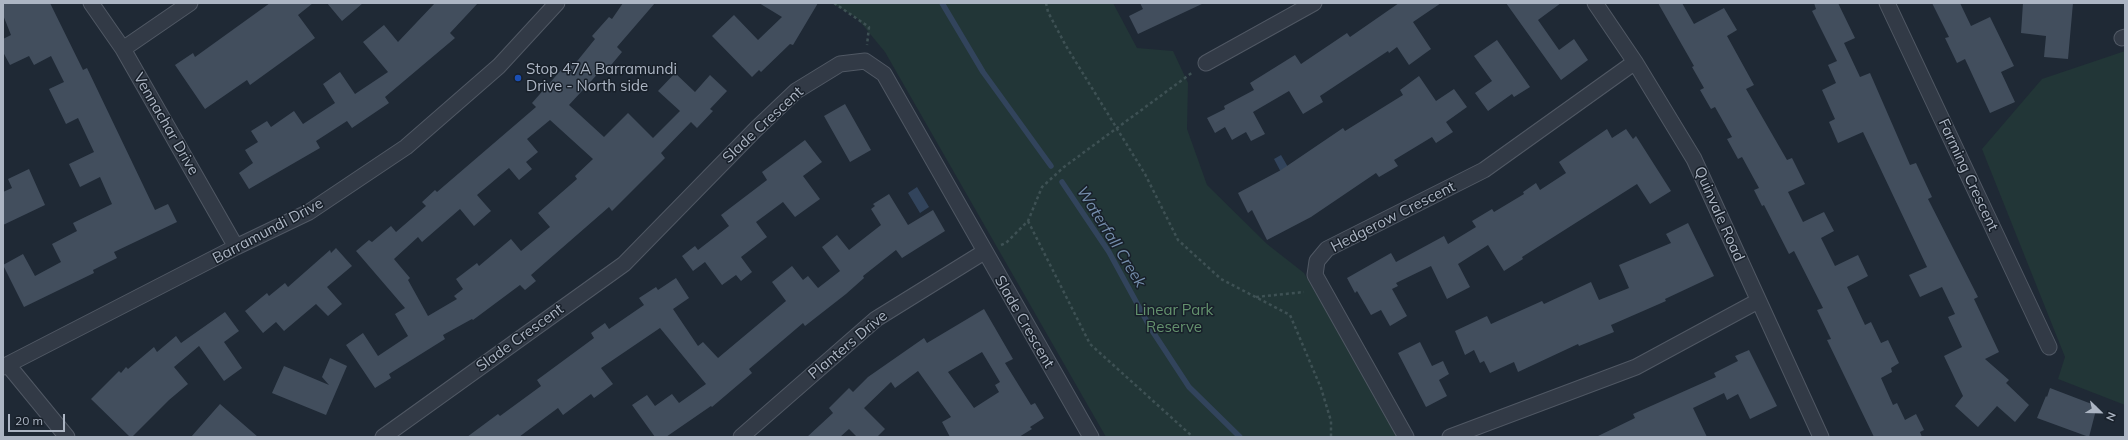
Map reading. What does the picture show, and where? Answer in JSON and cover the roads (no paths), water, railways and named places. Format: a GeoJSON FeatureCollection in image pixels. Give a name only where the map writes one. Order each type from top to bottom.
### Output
{"type":"FeatureCollection","features":[{"type":"Feature","properties":{"kind":"street","name":"Vennachar Drive"},"geometry":{"type":"LineString","coordinates":[[91,3],[123,49],[236,247]]}},
{"type":"Feature","properties":{"kind":"street"},"geometry":{"type":"LineString","coordinates":[[123,49],[190,3]]}},
{"type":"Feature","properties":{"kind":"street","name":"Barramundi Drive"},"geometry":{"type":"LineString","coordinates":[[5,366],[236,247],[309,212],[406,147],[499,66],[557,3]]}},
{"type":"Feature","properties":{"kind":"street"},"geometry":{"type":"LineString","coordinates":[[1206,63],[1314,3]]}},
{"type":"Feature","properties":{"kind":"street","name":"Quinvale Road"},"geometry":{"type":"LineString","coordinates":[[1595,3],[1635,62],[1694,159],[1821,437]]}},
{"type":"Feature","properties":{"kind":"street","name":"Farming Crescent"},"geometry":{"type":"LineString","coordinates":[[1887,3],[2049,347]]}},
{"type":"Feature","properties":{"kind":"street","name":"Slade Crescent"},"geometry":{"type":"LineString","coordinates":[[383,437],[624,264],[756,129],[796,91],[840,64],[865,61],[884,74],[984,252],[1092,437]]}},
{"type":"Feature","properties":{"kind":"street","name":"Hedgerow Crescent"},"geometry":{"type":"LineString","coordinates":[[1406,437],[1315,275],[1317,261],[1327,249],[1484,170],[1635,62]]}},
{"type":"Feature","properties":{"kind":"street","name":"Planters Drive"},"geometry":{"type":"LineString","coordinates":[[741,437],[876,319],[984,252]]}},
{"type":"Feature","properties":{"kind":"street"},"geometry":{"type":"LineString","coordinates":[[1450,437],[1636,366],[1758,301]]}},
{"type":"Feature","properties":{"kind":"street"},"geometry":{"type":"LineString","coordinates":[[5,366],[67,437]]}},
{"type":"Feature","properties":{"kind":"water"},"geometry":{"type":"Polygon","coordinates":[[[1281,155],[1292,174],[1284,178],[1274,159],[1281,155]]]}},
{"type":"Feature","properties":{"kind":"water"},"geometry":{"type":"Polygon","coordinates":[[[917,187],[929,207],[920,213],[908,193],[917,187]]]}},
{"type":"Feature","properties":{"kind":"waterway","name":"Waterfall Creek"},"geometry":{"type":"LineString","coordinates":[[942,3],[983,72],[1051,166]]}},
{"type":"Feature","properties":{"kind":"waterway","name":"Waterfall Creek"},"geometry":{"type":"LineString","coordinates":[[1062,182],[1109,252],[1151,329],[1189,387],[1240,437]]}},
{"type":"Feature","properties":{"kind":"place","name":"Stop 47A Barramundi Drive - North side"},"geometry":{"type":"Point","coordinates":[518,78]}},
{"type":"Feature","properties":{"kind":"park label","name":"Linear Park Reserve"},"geometry":{"type":"Point","coordinates":[1174,318]}}]}
